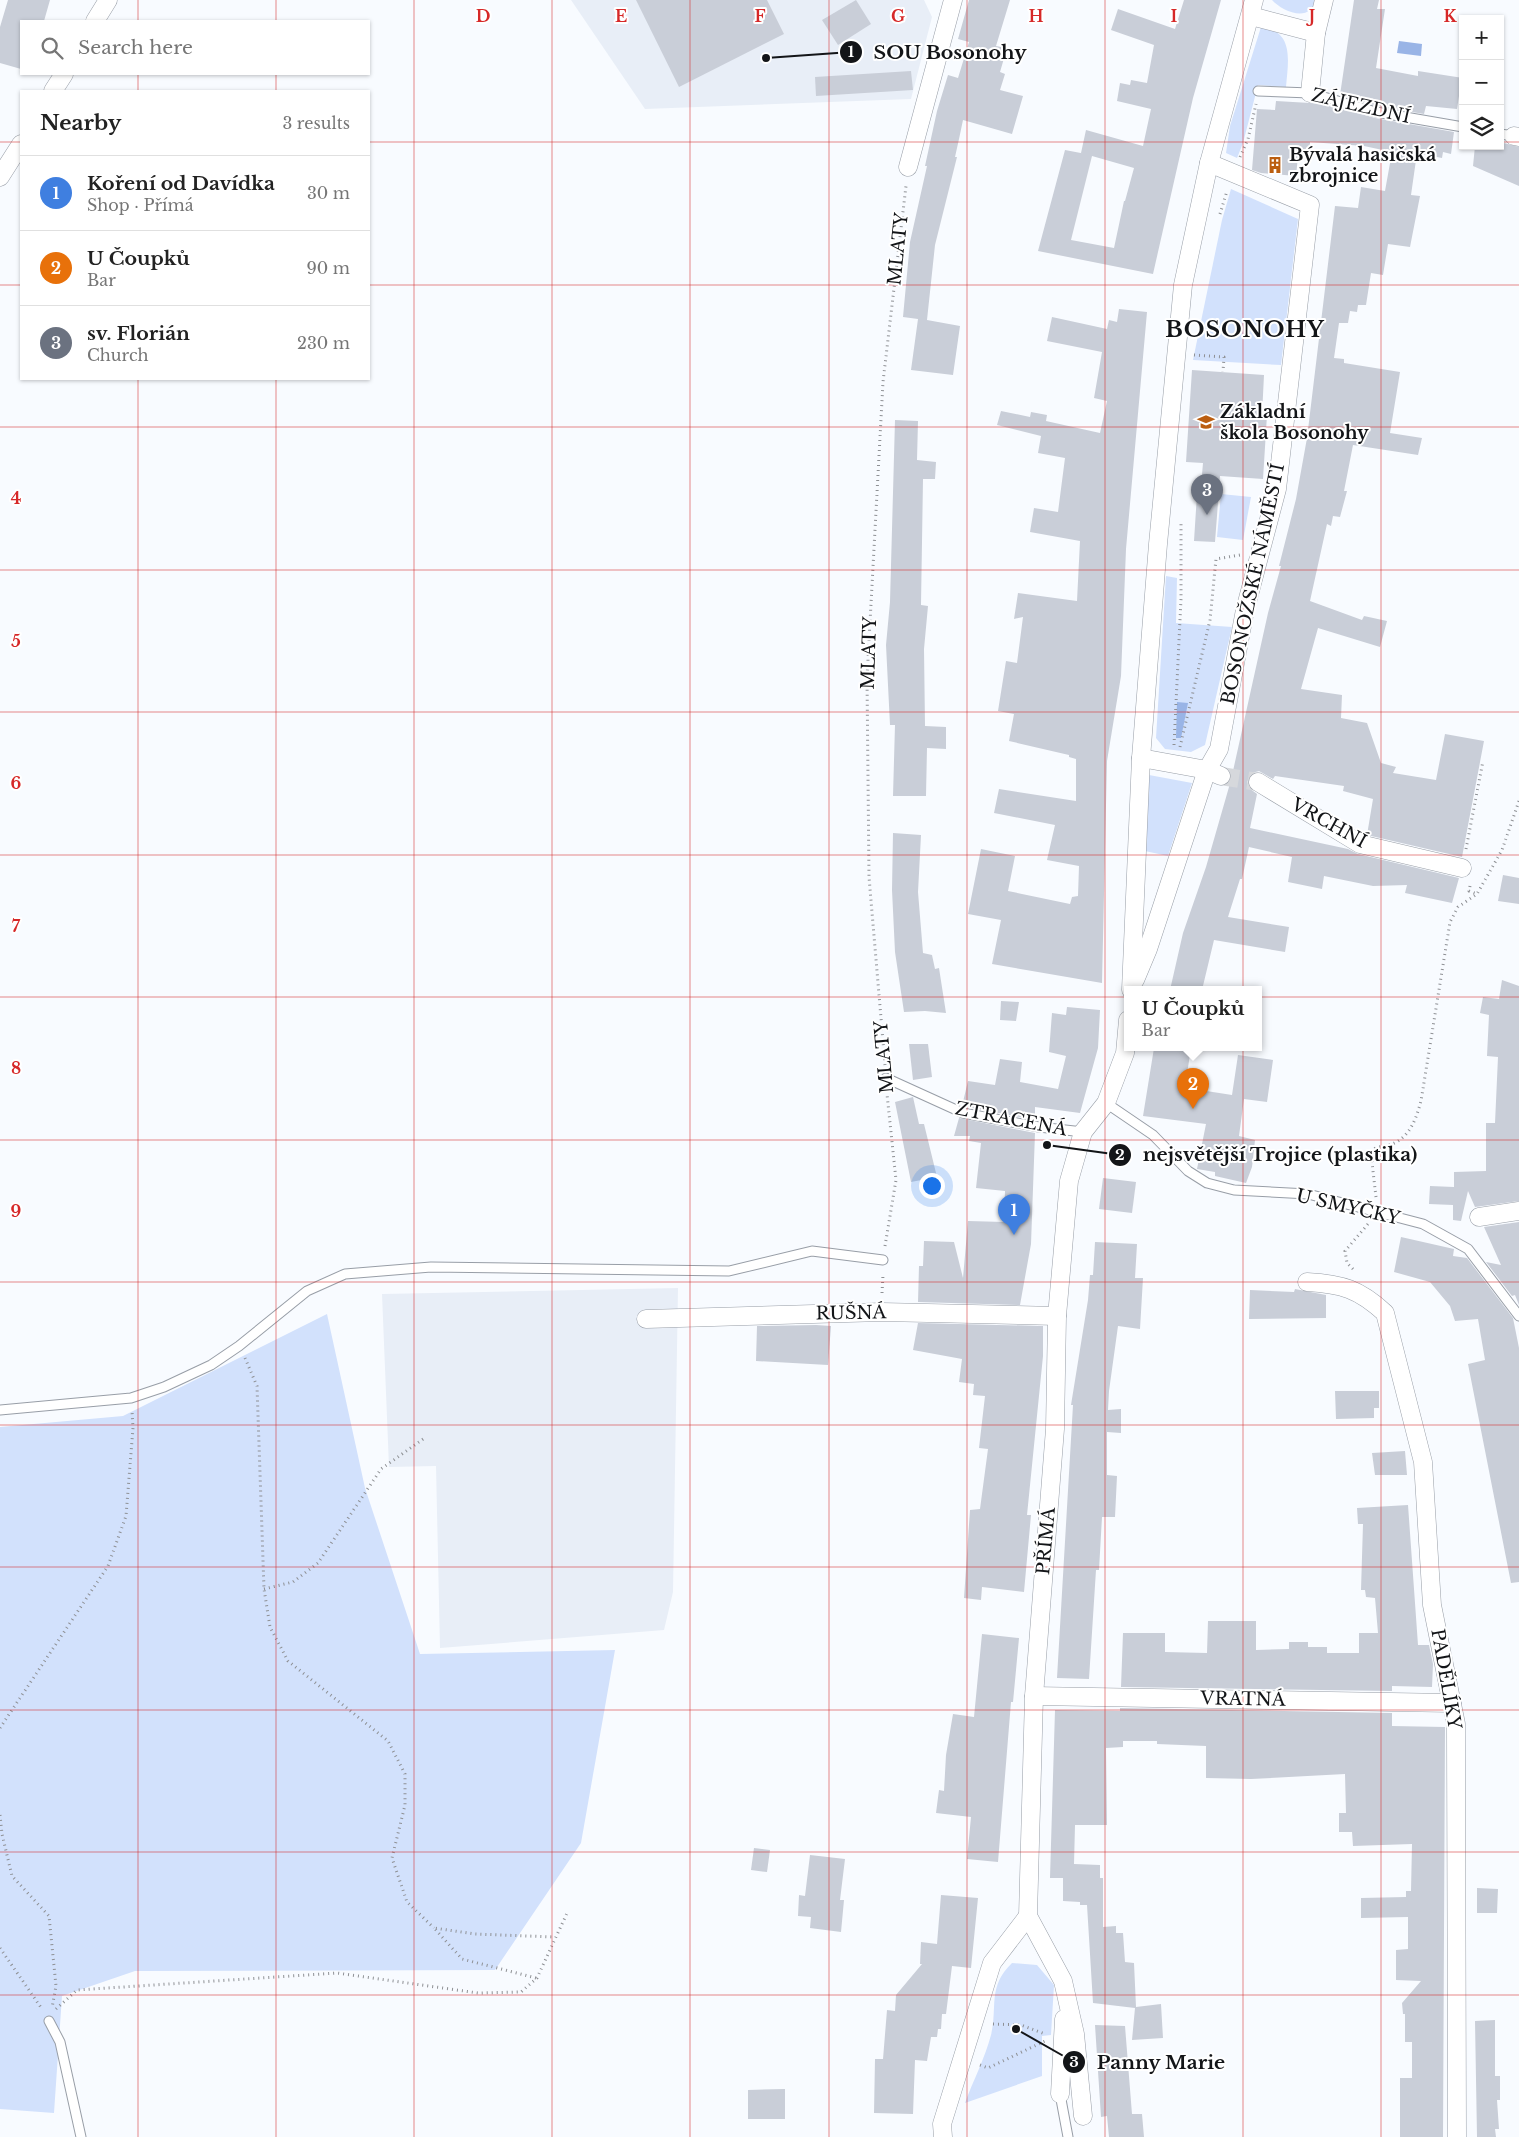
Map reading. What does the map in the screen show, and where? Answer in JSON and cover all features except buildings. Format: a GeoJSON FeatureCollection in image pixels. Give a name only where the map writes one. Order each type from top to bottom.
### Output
{"type":"FeatureCollection","features":[{"type":"Feature","properties":{"kind":"street"},"geometry":{"type":"LineString","coordinates":[[96,20],[108,0]]}},
{"type":"Feature","properties":{"kind":"street"},"geometry":{"type":"LineString","coordinates":[[908,167],[953,0]]}},
{"type":"Feature","properties":{"kind":"street"},"geometry":{"type":"LineString","coordinates":[[1310,93],[1316,33],[1324,0]]}},
{"type":"Feature","properties":{"kind":"street","name":"BOSONOŽSKÉ NÁMĚSTÍ"},"geometry":{"type":"LineString","coordinates":[[1131,986],[1141,758],[1183,285],[1209,163],[1253,8],[1316,33]]}},
{"type":"Feature","properties":{"kind":"street"},"geometry":{"type":"LineString","coordinates":[[54,90],[63,75]]}},
{"type":"Feature","properties":{"kind":"street"},"geometry":{"type":"LineString","coordinates":[[0,176],[20,146]]}},
{"type":"Feature","properties":{"kind":"street","name":"BOSONOŽSKÉ NÁMĚSTÍ"},"geometry":{"type":"LineString","coordinates":[[1133,986],[1214,773],[1245,610],[1277,489],[1310,206],[1209,163]]}},
{"type":"Feature","properties":{"kind":"street"},"geometry":{"type":"LineString","coordinates":[[1141,758],[1214,773]]}},
{"type":"Feature","properties":{"kind":"street","name":"VRCHNÍ"},"geometry":{"type":"LineString","coordinates":[[1258,782],[1360,844],[1462,868]]}},
{"type":"Feature","properties":{"kind":"street"},"geometry":{"type":"LineString","coordinates":[[1106,1103],[1125,1051]]}},
{"type":"Feature","properties":{"kind":"street","name":"PŘÍMÁ"},"geometry":{"type":"LineString","coordinates":[[1083,2116],[1076,2034],[1063,1981],[1028,1916],[1034,1696],[1055,1429],[1057,1316],[1069,1181],[1083,1132],[1106,1103]]}},
{"type":"Feature","properties":{"kind":"street"},"geometry":{"type":"LineString","coordinates":[[1479,1217],[1519,1210]]}},
{"type":"Feature","properties":{"kind":"street","name":"PADĚLÍKY"},"geometry":{"type":"LineString","coordinates":[[1307,1282],[1336,1284],[1352,1289],[1372,1300],[1385,1313],[1423,1462],[1432,1605],[1456,1724],[1457,2137]]}},
{"type":"Feature","properties":{"kind":"street","name":"RUŠNÁ"},"geometry":{"type":"LineString","coordinates":[[646,1319],[882,1312],[1057,1316]]}},
{"type":"Feature","properties":{"kind":"street","name":"VRATNÁ"},"geometry":{"type":"LineString","coordinates":[[1034,1696],[1452,1703]]}},
{"type":"Feature","properties":{"kind":"street"},"geometry":{"type":"LineString","coordinates":[[943,2137],[942,2124],[992,1963],[1028,1916]]}},
{"type":"Feature","properties":{"kind":"street","name":"PŘÍMÁ"},"geometry":{"type":"LineString","coordinates":[[1060,2094],[1064,2035],[1063,1981]]}},
{"type":"Feature","properties":{"kind":"lane","name":"ZÁJEZDNÍ"},"geometry":{"type":"LineString","coordinates":[[1258,91],[1310,93],[1376,112],[1459,126]]}},
{"type":"Feature","properties":{"kind":"lane","name":"ZTRACENÁ"},"geometry":{"type":"LineString","coordinates":[[886,1078],[963,1113],[1039,1128],[1083,1132]]}},
{"type":"Feature","properties":{"kind":"lane","name":"U SMYČKY"},"geometry":{"type":"LineString","coordinates":[[1106,1103],[1152,1135],[1188,1171],[1207,1182],[1234,1190],[1308,1194],[1423,1224],[1468,1249],[1519,1316]]}},
{"type":"Feature","properties":{"kind":"lane"},"geometry":{"type":"LineString","coordinates":[[0,1410],[131,1398],[164,1387],[212,1365],[239,1346],[307,1291],[345,1274],[431,1267],[729,1271],[812,1251],[883,1260]]}},
{"type":"Feature","properties":{"kind":"lane"},"geometry":{"type":"LineString","coordinates":[[50,2021],[60,2042],[81,2137]]}},
{"type":"Feature","properties":{"kind":"lane"},"geometry":{"type":"LineString","coordinates":[[1060,2094],[1068,2137]]}},
{"type":"Feature","properties":{"kind":"path"},"geometry":{"type":"LineString","coordinates":[[1248,139],[1258,91]]}},
{"type":"Feature","properties":{"kind":"path","name":"MLATY"},"geometry":{"type":"LineString","coordinates":[[882,1312],[883,1260],[896,1180],[869,876],[867,678],[883,382],[908,167]]}},
{"type":"Feature","properties":{"kind":"path"},"geometry":{"type":"LineString","coordinates":[[1176,353],[1224,357],[1223,372]]}},
{"type":"Feature","properties":{"kind":"path"},"geometry":{"type":"LineString","coordinates":[[1173,764],[1181,599],[1181,521]]}},
{"type":"Feature","properties":{"kind":"path"},"geometry":{"type":"LineString","coordinates":[[1173,764],[1184,740],[1210,620],[1216,559],[1245,554]]}},
{"type":"Feature","properties":{"kind":"path"},"geometry":{"type":"LineString","coordinates":[[1471,827],[1483,760]]}},
{"type":"Feature","properties":{"kind":"path"},"geometry":{"type":"LineString","coordinates":[[1354,1270],[1347,1263],[1346,1251],[1378,1212],[1371,1154],[1376,1147],[1387,1146],[1399,1141],[1409,1133],[1416,1121],[1421,1101],[1450,922],[1458,907],[1477,894],[1502,850],[1519,801]]}},
{"type":"Feature","properties":{"kind":"path"},"geometry":{"type":"LineString","coordinates":[[1462,868],[1473,874],[1469,891],[1477,894]]}},
{"type":"Feature","properties":{"kind":"path"},"geometry":{"type":"LineString","coordinates":[[239,1346],[257,1386],[264,1589],[270,1627],[288,1661],[388,1741],[405,1774],[405,1805],[392,1858],[408,1902],[462,1959],[537,1978]]}},
{"type":"Feature","properties":{"kind":"path"},"geometry":{"type":"LineString","coordinates":[[0,1728],[108,1566],[126,1516],[133,1428],[131,1398]]}},
{"type":"Feature","properties":{"kind":"path"},"geometry":{"type":"LineString","coordinates":[[264,1589],[293,1582],[318,1564],[381,1469],[426,1437]]}},
{"type":"Feature","properties":{"kind":"path"},"geometry":{"type":"LineString","coordinates":[[0,1815],[2,1834],[12,1876],[49,1916],[56,1986],[50,2021]]}},
{"type":"Feature","properties":{"kind":"path"},"geometry":{"type":"LineString","coordinates":[[50,2021],[57,2008],[77,1990],[337,1973],[478,1993],[521,1992],[537,1978],[568,1911]]}},
{"type":"Feature","properties":{"kind":"path"},"geometry":{"type":"LineString","coordinates":[[434,1928],[475,1934],[554,1938]]}},
{"type":"Feature","properties":{"kind":"path"},"geometry":{"type":"LineString","coordinates":[[0,1948],[50,2021]]}},
{"type":"Feature","properties":{"kind":"path"},"geometry":{"type":"LineString","coordinates":[[962,2060],[988,2068],[1053,2037],[1021,2024],[974,2024]]}},
{"type":"Feature","properties":{"kind":"shaded area"},"geometry":{"type":"Polygon","coordinates":[[[571,0],[924,0],[932,17],[911,99],[645,109],[571,0]]]}},
{"type":"Feature","properties":{"kind":"shaded area"},"geometry":{"type":"Polygon","coordinates":[[[1272,0],[1318,0],[1306,13],[1296,13],[1280,7],[1272,0]]]}},
{"type":"Feature","properties":{"kind":"shaded area"},"geometry":{"type":"Polygon","coordinates":[[[1261,27],[1272,30],[1280,35],[1284,41],[1288,58],[1286,87],[1258,85],[1243,143],[1237,158],[1226,153],[1230,126],[1261,27]]]}},
{"type":"Feature","properties":{"kind":"shaded area"},"geometry":{"type":"Polygon","coordinates":[[[1231,189],[1298,219],[1281,365],[1193,360],[1222,220],[1231,189]]]}},
{"type":"Feature","properties":{"kind":"shaded area"},"geometry":{"type":"Polygon","coordinates":[[[1221,494],[1251,497],[1243,540],[1217,537],[1221,494]]]}},
{"type":"Feature","properties":{"kind":"shaded area"},"geometry":{"type":"Polygon","coordinates":[[[1166,576],[1177,578],[1176,623],[1232,627],[1205,745],[1191,752],[1165,749],[1156,738],[1166,576]]]}},
{"type":"Feature","properties":{"kind":"shaded area"},"geometry":{"type":"Polygon","coordinates":[[[1149,775],[1192,783],[1168,856],[1145,851],[1149,775]]]}},
{"type":"Feature","properties":{"kind":"shaded area"},"geometry":{"type":"Polygon","coordinates":[[[678,1288],[673,1592],[664,1630],[440,1648],[436,1466],[389,1467],[382,1294],[678,1288]]]}},
{"type":"Feature","properties":{"kind":"shaded area"},"geometry":{"type":"Polygon","coordinates":[[[327,1314],[365,1488],[420,1654],[615,1650],[581,1843],[495,1970],[135,1971],[62,1996],[54,2113],[0,2109],[0,1427],[123,1416],[327,1314]]]}},
{"type":"Feature","properties":{"kind":"shaded area"},"geometry":{"type":"Polygon","coordinates":[[[1012,1963],[1037,1965],[1054,1985],[1051,2035],[1042,2036],[1042,2076],[965,2103],[991,2035],[996,1989],[999,1980],[1012,1963]]]}},
{"type":"Feature","properties":{"kind":"water"},"geometry":{"type":"Polygon","coordinates":[[[1399,41],[1422,44],[1421,56],[1397,53],[1399,41]]]}},
{"type":"Feature","properties":{"kind":"water"},"geometry":{"type":"Polygon","coordinates":[[[1177,702],[1188,703],[1181,738],[1176,738],[1177,702]]]}},
{"type":"Feature","properties":{"kind":"tunnel"},"geometry":{"type":"LineString","coordinates":[[1221,776],[1258,782]]}},
{"type":"Feature","properties":{"kind":"place","name":"SOU Bosonohy"},"geometry":{"type":"Point","coordinates":[766,58]}},
{"type":"Feature","properties":{"kind":"place","name":"Bývalá hasičská zbrojnice"},"geometry":{"type":"Point","coordinates":[1275,165]}},
{"type":"Feature","properties":{"kind":"place","name":"Základní škola Bosonohy"},"geometry":{"type":"Point","coordinates":[1206,422]}},
{"type":"Feature","properties":{"kind":"place","name":"sv. Florián"},"geometry":{"type":"Point","coordinates":[1207,515]}},
{"type":"Feature","properties":{"kind":"place","name":"U Čoupků"},"geometry":{"type":"Point","coordinates":[1193,1109]}},
{"type":"Feature","properties":{"kind":"place","name":"nejsvětější Trojice (plastika)"},"geometry":{"type":"Point","coordinates":[1047,1145]}},
{"type":"Feature","properties":{"kind":"place","name":"Koření od Davídka"},"geometry":{"type":"Point","coordinates":[1014,1235]}},
{"type":"Feature","properties":{"kind":"place","name":"Panny Marie"},"geometry":{"type":"Point","coordinates":[1016,2029]}},
{"type":"Feature","properties":{"kind":"district","name":"BOSONOHY"},"geometry":{"type":"Point","coordinates":[1245,329]}}]}
